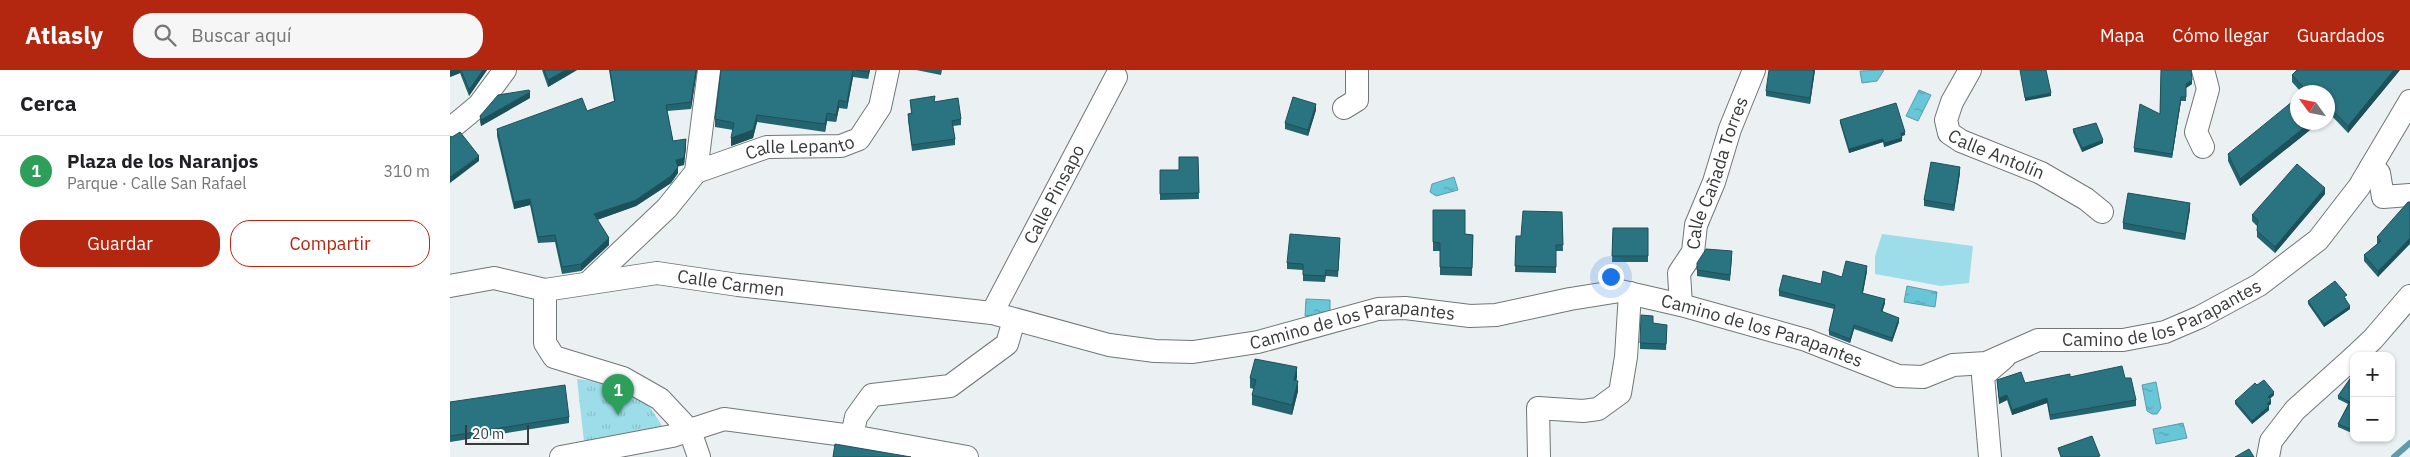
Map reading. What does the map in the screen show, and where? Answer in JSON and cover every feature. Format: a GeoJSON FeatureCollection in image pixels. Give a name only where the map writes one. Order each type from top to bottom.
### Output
{"type":"FeatureCollection","features":[{"type":"Feature","properties":{"kind":"street"},"geometry":{"type":"LineString","coordinates":[[450,129],[479,106],[505,70]]}},
{"type":"Feature","properties":{"kind":"street"},"geometry":{"type":"LineString","coordinates":[[588,283],[667,208],[696,172],[709,70]]}},
{"type":"Feature","properties":{"kind":"street","name":"Calle Lepanto"},"geometry":{"type":"LineString","coordinates":[[696,172],[767,147],[841,146],[859,139],[880,107],[888,70]]}},
{"type":"Feature","properties":{"kind":"street"},"geometry":{"type":"LineString","coordinates":[[1344,108],[1357,100],[1356,70]]}},
{"type":"Feature","properties":{"kind":"street","name":"Calle Cañada Torres"},"geometry":{"type":"LineString","coordinates":[[1681,305],[1678,273],[1693,252],[1696,225],[1714,182],[1730,129],[1754,70]]}},
{"type":"Feature","properties":{"kind":"street","name":"Calle Antolín"},"geometry":{"type":"LineString","coordinates":[[1970,70],[1952,102],[1946,120],[1949,133],[1961,141],[2041,173],[2086,199],[2102,212]]}},
{"type":"Feature","properties":{"kind":"street"},"geometry":{"type":"LineString","coordinates":[[2203,70],[2208,89],[2196,132],[2203,147]]}},
{"type":"Feature","properties":{"kind":"street","name":"Calle Pinsapo"},"geometry":{"type":"LineString","coordinates":[[992,313],[1116,77]]}},
{"type":"Feature","properties":{"kind":"street","name":"Camino de los Parapantes"},"geometry":{"type":"LineString","coordinates":[[1014,320],[1108,345],[1154,351],[1193,352],[1258,342],[1378,309],[1405,308],[1470,316],[1496,315],[1570,299],[1620,291],[1681,305],[1806,340],[1898,376],[1923,377],[1953,365],[1986,363],[2038,340],[2123,340],[2165,332],[2200,317],[2259,285],[2318,240],[2359,187],[2410,101]]}},
{"type":"Feature","properties":{"kind":"street"},"geometry":{"type":"LineString","coordinates":[[2370,167],[2379,173],[2383,198],[2410,195]]}},
{"type":"Feature","properties":{"kind":"street","name":"Calle Carmen"},"geometry":{"type":"LineString","coordinates":[[450,286],[494,278],[545,290],[658,273],[738,285],[992,313],[1014,320]]}},
{"type":"Feature","properties":{"kind":"street"},"geometry":{"type":"LineString","coordinates":[[545,290],[544,343],[554,357],[623,378],[660,399],[690,431],[700,457]]}},
{"type":"Feature","properties":{"kind":"street"},"geometry":{"type":"LineString","coordinates":[[1538,457],[1538,408],[1583,411],[1598,409],[1620,393],[1626,357],[1630,294]]}},
{"type":"Feature","properties":{"kind":"street"},"geometry":{"type":"LineString","coordinates":[[2358,352],[2373,339],[2410,296]]}},
{"type":"Feature","properties":{"kind":"street"},"geometry":{"type":"LineString","coordinates":[[852,436],[856,417],[872,395],[950,386],[1007,344],[1014,320]]}},
{"type":"Feature","properties":{"kind":"street"},"geometry":{"type":"LineString","coordinates":[[1990,457],[1989,421],[1983,376],[2001,363],[2008,352]]}},
{"type":"Feature","properties":{"kind":"street"},"geometry":{"type":"LineString","coordinates":[[2268,457],[2271,441],[2295,410],[2350,360]]}},
{"type":"Feature","properties":{"kind":"street"},"geometry":{"type":"LineString","coordinates":[[561,457],[690,431],[724,419],[852,436],[967,457]]}},
{"type":"Feature","properties":{"kind":"green space"},"geometry":{"type":"Polygon","coordinates":[[[1882,234],[1973,246],[1969,283],[1941,286],[1875,274],[1875,256],[1882,234]]]}},
{"type":"Feature","properties":{"kind":"green space"},"geometry":{"type":"Polygon","coordinates":[[[577,379],[605,384],[640,398],[647,404],[663,427],[584,441],[577,379]]]}},
{"type":"Feature","properties":{"kind":"water"},"geometry":{"type":"Polygon","coordinates":[[[1884,70],[1877,81],[1862,83],[1860,71],[1884,70]]]}},
{"type":"Feature","properties":{"kind":"water"},"geometry":{"type":"Polygon","coordinates":[[[1919,90],[1931,95],[1918,121],[1906,116],[1919,90]]]}},
{"type":"Feature","properties":{"kind":"water"},"geometry":{"type":"Polygon","coordinates":[[[1454,177],[1458,190],[1436,196],[1430,192],[1432,184],[1454,177]]]}},
{"type":"Feature","properties":{"kind":"water"},"geometry":{"type":"Polygon","coordinates":[[[1907,286],[1937,292],[1935,307],[1904,302],[1907,286]]]}},
{"type":"Feature","properties":{"kind":"water"},"geometry":{"type":"Polygon","coordinates":[[[1306,299],[1330,300],[1330,312],[1305,316],[1306,299]]]}},
{"type":"Feature","properties":{"kind":"water"},"geometry":{"type":"Polygon","coordinates":[[[2156,382],[2161,408],[2157,414],[2152,414],[2147,411],[2142,385],[2156,382]]]}},
{"type":"Feature","properties":{"kind":"water"},"geometry":{"type":"Polygon","coordinates":[[[2183,423],[2187,438],[2156,444],[2153,429],[2183,423]]]}},
{"type":"Feature","properties":{"kind":"building"},"geometry":{"type":"Polygon","coordinates":[[[461,70],[483,70],[469,90],[461,70]]]}},
{"type":"Feature","properties":{"kind":"building"},"geometry":{"type":"Polygon","coordinates":[[[544,70],[566,70],[548,80],[544,70]]]}},
{"type":"Feature","properties":{"kind":"building"},"geometry":{"type":"Polygon","coordinates":[[[610,70],[696,70],[691,102],[666,105],[673,141],[686,139],[684,158],[676,160],[678,167],[671,176],[636,200],[594,214],[609,238],[581,264],[562,267],[555,235],[538,237],[530,199],[514,202],[497,129],[582,98],[587,111],[615,101],[610,70]]]}},
{"type":"Feature","properties":{"kind":"building"},"geometry":{"type":"Polygon","coordinates":[[[721,70],[853,70],[847,102],[839,100],[836,115],[827,113],[825,124],[757,115],[753,130],[731,138],[734,123],[715,119],[721,70]]]}},
{"type":"Feature","properties":{"kind":"building"},"geometry":{"type":"Polygon","coordinates":[[[1769,70],[1814,70],[1810,98],[1766,91],[1769,70]]]}},
{"type":"Feature","properties":{"kind":"building"},"geometry":{"type":"Polygon","coordinates":[[[2020,70],[2046,70],[2051,93],[2025,98],[2020,70]]]}},
{"type":"Feature","properties":{"kind":"building"},"geometry":{"type":"Polygon","coordinates":[[[2161,70],[2191,70],[2192,80],[2186,84],[2186,97],[2181,97],[2172,154],[2134,148],[2140,104],[2160,114],[2161,70]]]}},
{"type":"Feature","properties":{"kind":"building"},"geometry":{"type":"Polygon","coordinates":[[[2297,70],[2394,70],[2348,126],[2335,113],[2335,85],[2301,85],[2292,75],[2297,70]]]}},
{"type":"Feature","properties":{"kind":"building"},"geometry":{"type":"Polygon","coordinates":[[[529,90],[530,92],[481,120],[480,116],[498,95],[529,90]]]}},
{"type":"Feature","properties":{"kind":"building"},"geometry":{"type":"Polygon","coordinates":[[[935,96],[934,102],[958,98],[961,119],[952,121],[955,139],[912,145],[908,114],[912,113],[910,100],[935,96]]]}},
{"type":"Feature","properties":{"kind":"building"},"geometry":{"type":"Polygon","coordinates":[[[1293,97],[1316,104],[1308,130],[1285,123],[1293,97]]]}},
{"type":"Feature","properties":{"kind":"building"},"geometry":{"type":"Polygon","coordinates":[[[1896,103],[1905,132],[1901,133],[1902,138],[1884,143],[1883,139],[1849,149],[1840,120],[1896,103]]]}},
{"type":"Feature","properties":{"kind":"building"},"geometry":{"type":"Polygon","coordinates":[[[2290,104],[2290,130],[2301,130],[2240,179],[2228,154],[2290,104]]]}},
{"type":"Feature","properties":{"kind":"building"},"geometry":{"type":"Polygon","coordinates":[[[2096,123],[2103,140],[2082,148],[2073,129],[2096,123]]]}},
{"type":"Feature","properties":{"kind":"building"},"geometry":{"type":"Polygon","coordinates":[[[460,132],[479,156],[450,177],[450,136],[452,137],[460,132]]]}},
{"type":"Feature","properties":{"kind":"building"},"geometry":{"type":"Polygon","coordinates":[[[1179,157],[1198,157],[1199,193],[1160,194],[1160,170],[1179,170],[1179,157]]]}},
{"type":"Feature","properties":{"kind":"building"},"geometry":{"type":"Polygon","coordinates":[[[1931,162],[1960,167],[1954,205],[1924,200],[1931,162]]]}},
{"type":"Feature","properties":{"kind":"building"},"geometry":{"type":"Polygon","coordinates":[[[2297,164],[2325,188],[2275,247],[2257,231],[2258,220],[2252,215],[2297,164]]]}},
{"type":"Feature","properties":{"kind":"building"},"geometry":{"type":"Polygon","coordinates":[[[2128,193],[2190,203],[2185,234],[2123,223],[2128,193]]]}},
{"type":"Feature","properties":{"kind":"building"},"geometry":{"type":"Polygon","coordinates":[[[2410,202],[2410,238],[2378,271],[2364,255],[2381,241],[2377,237],[2410,202]]]}},
{"type":"Feature","properties":{"kind":"building"},"geometry":{"type":"Polygon","coordinates":[[[1433,210],[1465,210],[1465,234],[1473,235],[1472,268],[1440,267],[1440,243],[1433,242],[1433,210]]]}},
{"type":"Feature","properties":{"kind":"building"},"geometry":{"type":"Polygon","coordinates":[[[1523,211],[1562,212],[1563,245],[1556,245],[1556,267],[1515,266],[1516,236],[1521,236],[1523,211]]]}},
{"type":"Feature","properties":{"kind":"building"},"geometry":{"type":"Polygon","coordinates":[[[1613,228],[1648,228],[1648,256],[1612,256],[1613,228]]]}},
{"type":"Feature","properties":{"kind":"building"},"geometry":{"type":"Polygon","coordinates":[[[1290,234],[1340,238],[1338,271],[1326,270],[1325,276],[1303,275],[1303,264],[1287,263],[1290,234]]]}},
{"type":"Feature","properties":{"kind":"building"},"geometry":{"type":"Polygon","coordinates":[[[1706,249],[1732,251],[1730,275],[1697,270],[1697,263],[1706,249]]]}},
{"type":"Feature","properties":{"kind":"building"},"geometry":{"type":"Polygon","coordinates":[[[1846,261],[1867,266],[1862,293],[1885,299],[1881,311],[1899,318],[1892,338],[1854,325],[1850,339],[1829,331],[1835,305],[1779,291],[1783,275],[1821,284],[1823,271],[1842,277],[1846,261]]]}},
{"type":"Feature","properties":{"kind":"building"},"geometry":{"type":"Polygon","coordinates":[[[2335,281],[2347,295],[2344,297],[2350,306],[2324,324],[2308,301],[2335,281]]]}},
{"type":"Feature","properties":{"kind":"building"},"geometry":{"type":"Polygon","coordinates":[[[1641,315],[1653,316],[1653,323],[1667,325],[1666,344],[1640,343],[1641,315]]]}},
{"type":"Feature","properties":{"kind":"building"},"geometry":{"type":"Polygon","coordinates":[[[1255,359],[1297,367],[1294,380],[1298,381],[1292,405],[1252,395],[1256,380],[1250,378],[1255,359]]]}},
{"type":"Feature","properties":{"kind":"building"},"geometry":{"type":"Polygon","coordinates":[[[2122,366],[2125,378],[2131,378],[2136,400],[2050,415],[2047,398],[2012,410],[2007,395],[1999,398],[1997,380],[2021,372],[2025,383],[2070,374],[2070,377],[2122,366]]]}},
{"type":"Feature","properties":{"kind":"building"},"geometry":{"type":"Polygon","coordinates":[[[2350,379],[2350,402],[2338,396],[2350,379]]]}},
{"type":"Feature","properties":{"kind":"building"},"geometry":{"type":"Polygon","coordinates":[[[2264,380],[2274,392],[2268,397],[2271,400],[2267,404],[2269,406],[2252,421],[2235,401],[2255,383],[2257,385],[2264,380]]]}},
{"type":"Feature","properties":{"kind":"building"},"geometry":{"type":"Polygon","coordinates":[[[565,385],[569,417],[450,436],[450,402],[565,385]]]}},
{"type":"Feature","properties":{"kind":"building"},"geometry":{"type":"Polygon","coordinates":[[[2350,402],[2350,429],[2338,424],[2350,402]]]}},
{"type":"Feature","properties":{"kind":"building"},"geometry":{"type":"Polygon","coordinates":[[[2092,436],[2100,456],[2061,457],[2058,448],[2092,436]]]}},
{"type":"Feature","properties":{"kind":"building"},"geometry":{"type":"Polygon","coordinates":[[[835,444],[911,457],[833,457],[835,444]]]}},
{"type":"Feature","properties":{"kind":"building"},"geometry":{"type":"Polygon","coordinates":[[[2249,449],[2254,457],[2235,457],[2249,449]]]}},
{"type":"Feature","properties":{"kind":"waterway"},"geometry":{"type":"LineString","coordinates":[[2394,457],[2410,443]]}},
{"type":"Feature","properties":{"kind":"place","name":"Plaza de los Naranjos"},"geometry":{"type":"Point","coordinates":[618,415]}}]}
